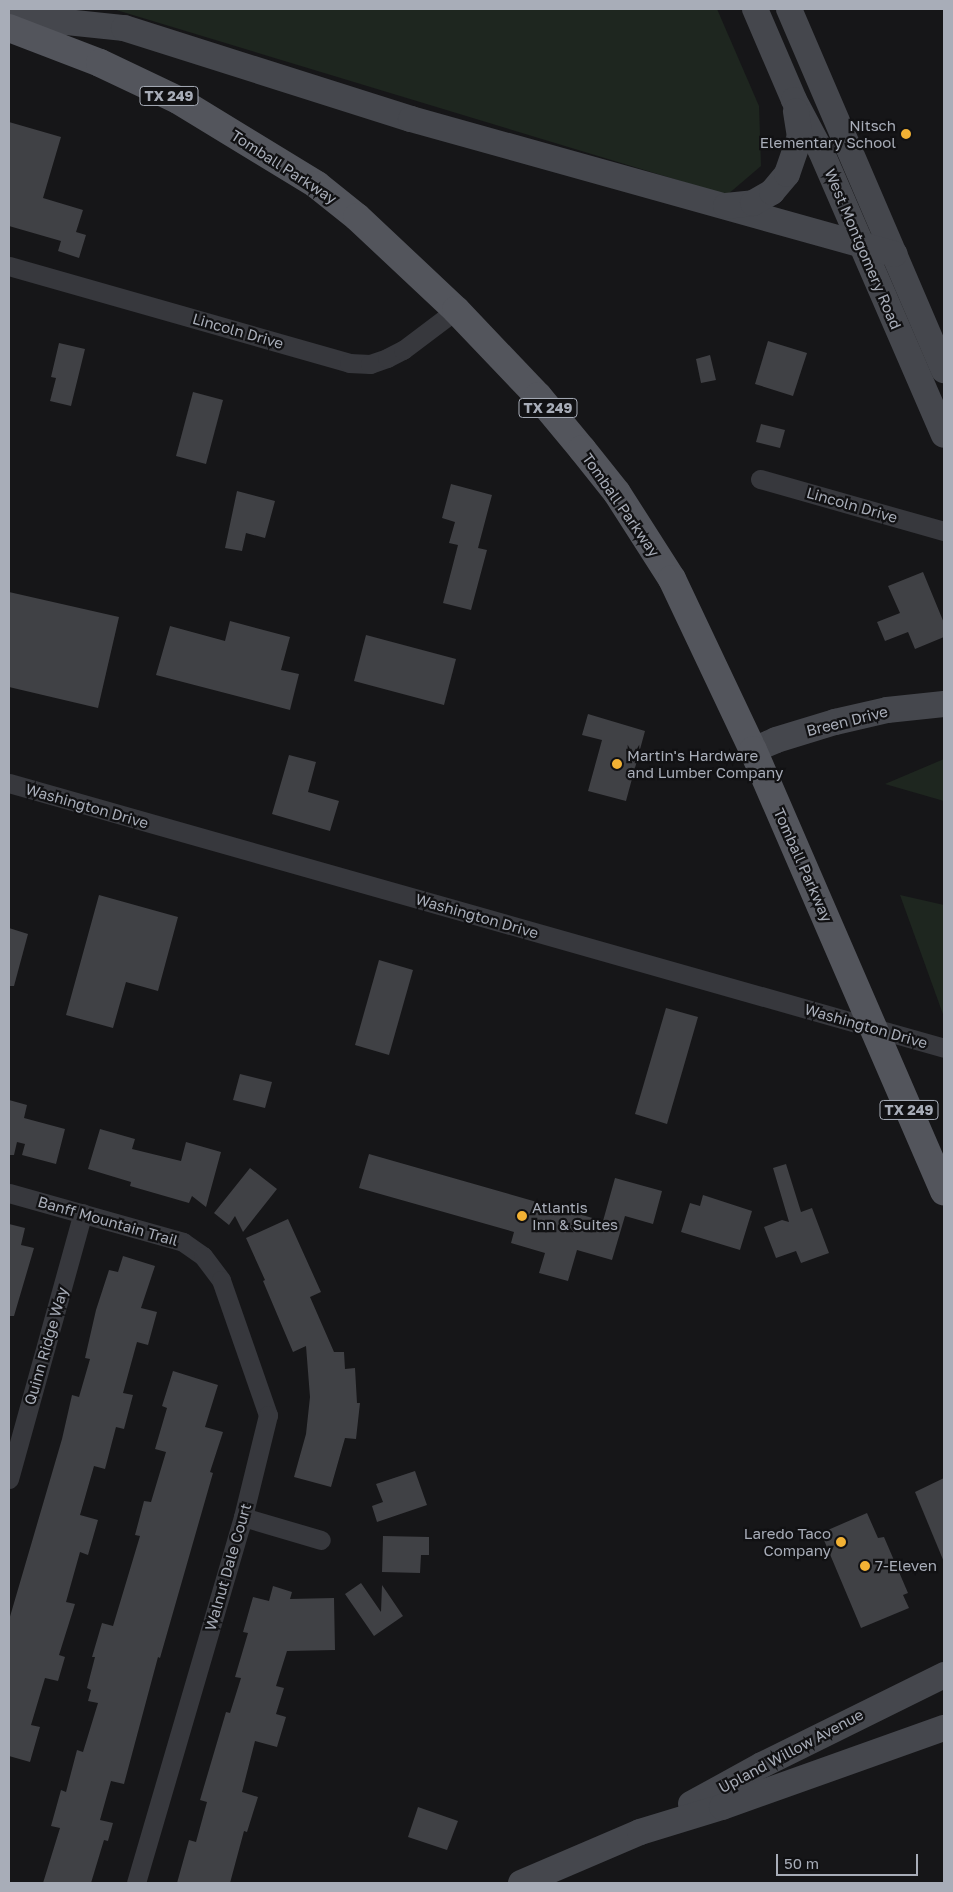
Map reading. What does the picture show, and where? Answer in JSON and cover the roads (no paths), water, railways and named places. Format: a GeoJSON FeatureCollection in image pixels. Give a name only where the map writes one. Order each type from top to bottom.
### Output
{"type":"FeatureCollection","features":[{"type":"Feature","properties":{"kind":"main road","name":"West Montgomery Road"},"geometry":{"type":"LineString","coordinates":[[754,9],[794,100],[821,151],[944,435]]}},
{"type":"Feature","properties":{"kind":"main road","name":"West Montgomery Road"},"geometry":{"type":"LineString","coordinates":[[789,9],[944,370]]}},
{"type":"Feature","properties":{"kind":"main road"},"geometry":{"type":"LineString","coordinates":[[9,16],[124,28],[411,119],[720,207],[895,254]]}},
{"type":"Feature","properties":{"kind":"main road","name":"Tomball Parkway"},"geometry":{"type":"LineString","coordinates":[[9,28],[100,62],[178,100],[318,185],[357,217],[456,310],[538,396],[617,493],[672,578],[753,750],[944,1191]]}},
{"type":"Feature","properties":{"kind":"main road"},"geometry":{"type":"LineString","coordinates":[[720,207],[753,203],[772,192],[787,174],[800,137],[794,100]]}},
{"type":"Feature","properties":{"kind":"main road","name":"Breen Drive"},"geometry":{"type":"LineString","coordinates":[[753,750],[776,740],[835,722],[887,710],[944,704]]}},
{"type":"Feature","properties":{"kind":"main road","name":"Upland Willow Avenue"},"geometry":{"type":"LineString","coordinates":[[640,1832],[762,1765],[944,1675]]}},
{"type":"Feature","properties":{"kind":"main road"},"geometry":{"type":"LineString","coordinates":[[859,1716],[875,1754]]}},
{"type":"Feature","properties":{"kind":"main road","name":"Upland Willow Avenue"},"geometry":{"type":"LineString","coordinates":[[521,1883],[640,1832],[875,1754],[944,1728]]}},
{"type":"Feature","properties":{"kind":"street","name":"Lincoln Drive"},"geometry":{"type":"LineString","coordinates":[[9,266],[349,363],[370,364],[387,358],[403,350],[456,310]]}},
{"type":"Feature","properties":{"kind":"street","name":"Lincoln Drive"},"geometry":{"type":"LineString","coordinates":[[760,479],[944,531]]}},
{"type":"Feature","properties":{"kind":"street","name":"Washington Drive"},"geometry":{"type":"LineString","coordinates":[[9,784],[944,1048]]}},
{"type":"Feature","properties":{"kind":"street","name":"Banff Mountain Trail"},"geometry":{"type":"LineString","coordinates":[[9,1193],[183,1242],[203,1256]]}},
{"type":"Feature","properties":{"kind":"street","name":"Quinn Ridge Way"},"geometry":{"type":"LineString","coordinates":[[9,1478],[83,1213]]}},
{"type":"Feature","properties":{"kind":"street","name":"Walnut Dale Court"},"geometry":{"type":"LineString","coordinates":[[136,1883],[243,1517],[268,1414],[221,1280],[203,1256]]}},
{"type":"Feature","properties":{"kind":"street"},"geometry":{"type":"LineString","coordinates":[[243,1517],[321,1540]]}},
{"type":"Feature","properties":{"kind":"place","name":"Nitsch Elementary School"},"geometry":{"type":"Point","coordinates":[906,134]}},
{"type":"Feature","properties":{"kind":"place","name":"Martin's Hardware and Lumber Company"},"geometry":{"type":"Point","coordinates":[617,764]}},
{"type":"Feature","properties":{"kind":"place","name":"Atlantis Inn & Suites"},"geometry":{"type":"Point","coordinates":[522,1216]}},
{"type":"Feature","properties":{"kind":"place","name":"Laredo Taco Company"},"geometry":{"type":"Point","coordinates":[841,1542]}},
{"type":"Feature","properties":{"kind":"place","name":"7-Eleven"},"geometry":{"type":"Point","coordinates":[865,1566]}}]}
